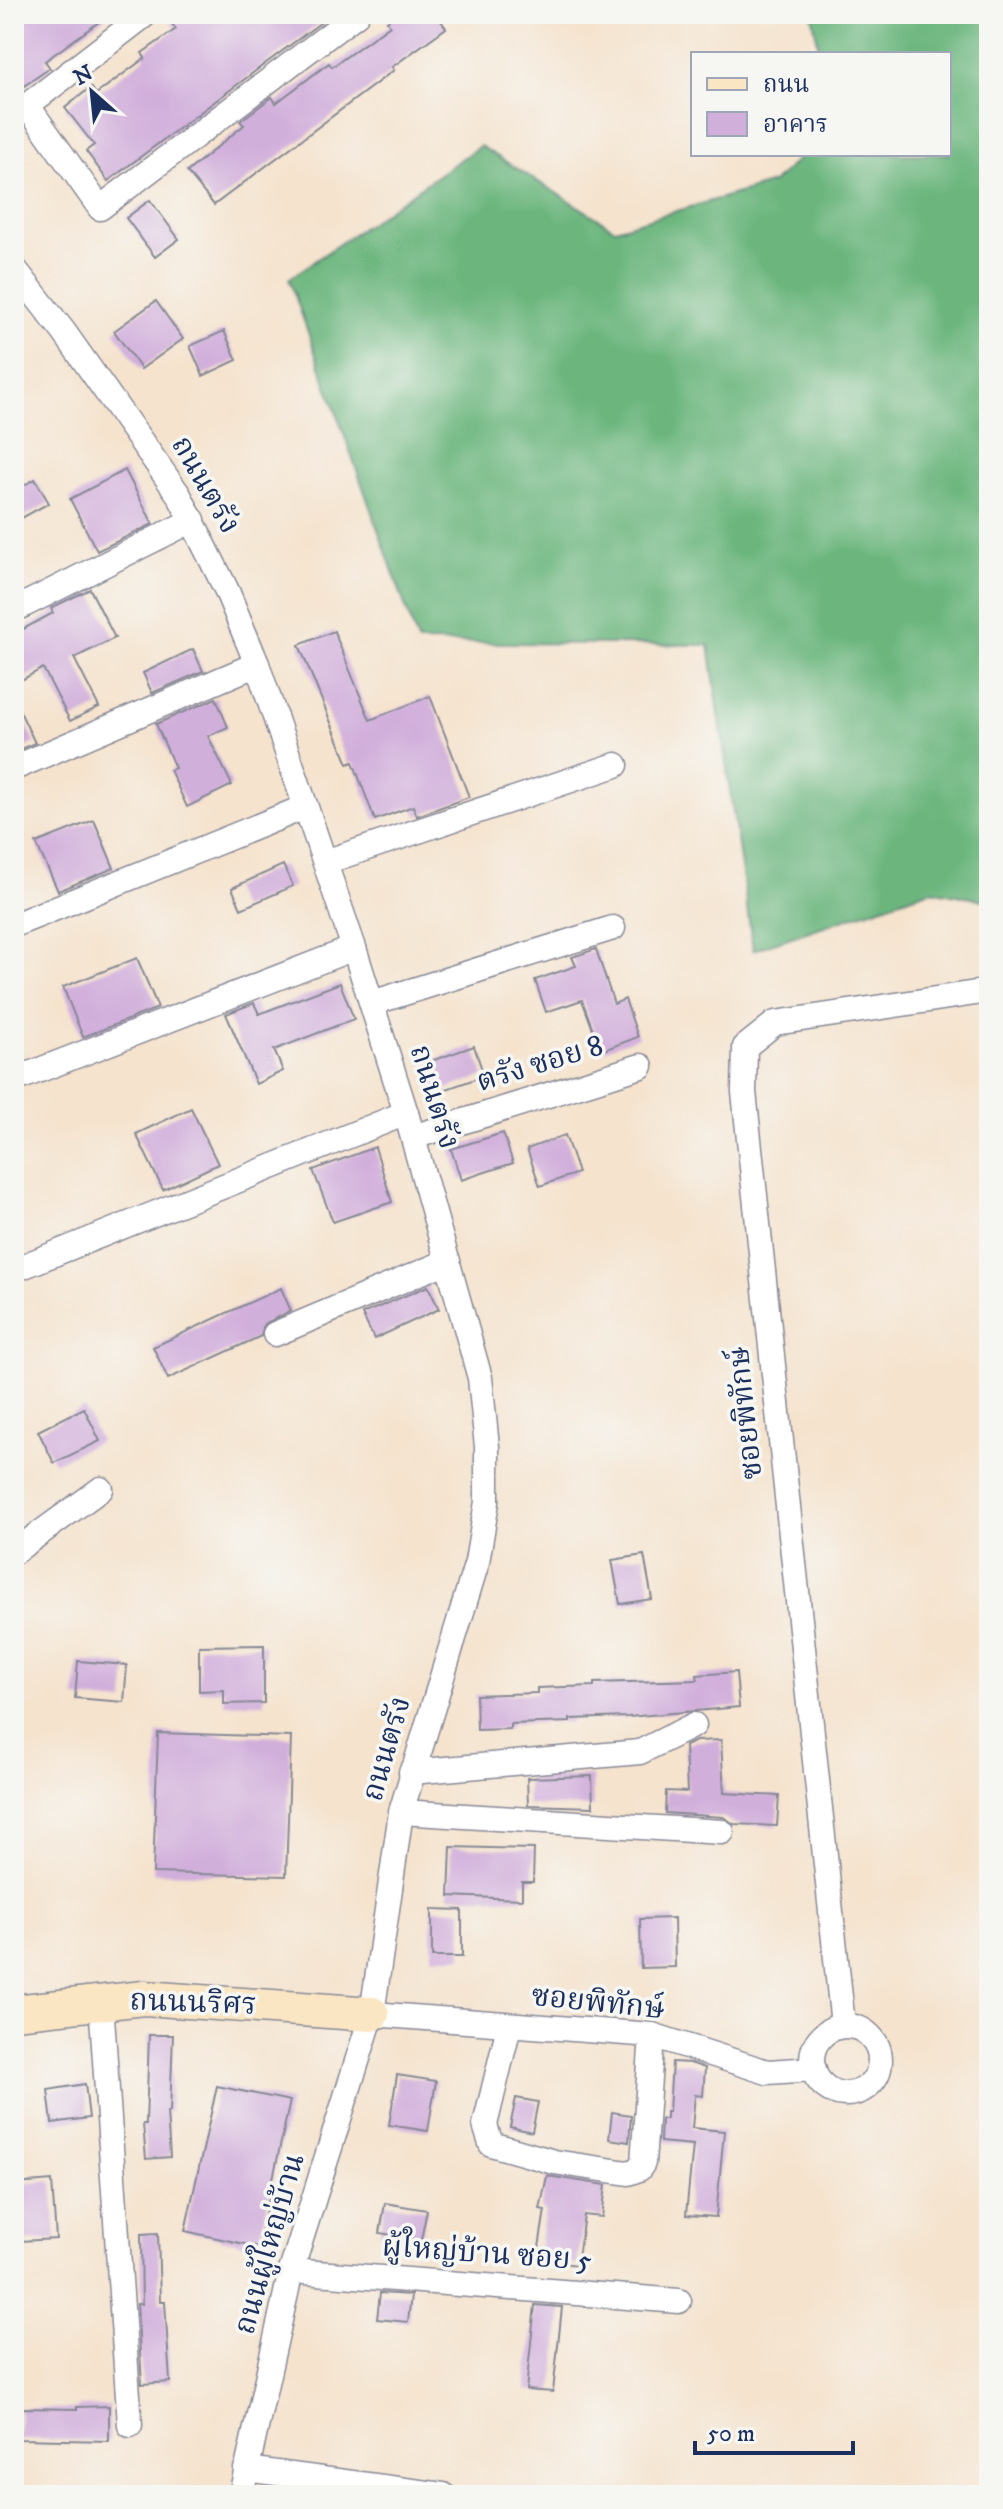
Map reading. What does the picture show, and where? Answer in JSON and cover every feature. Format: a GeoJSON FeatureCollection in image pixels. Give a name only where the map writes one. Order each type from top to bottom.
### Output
{"type":"FeatureCollection","features":[{"type":"Feature","properties":{"kind":"street"},"geometry":{"type":"LineString","coordinates":[[146,14],[21,110],[100,208],[357,14]]}},
{"type":"Feature","properties":{"kind":"street","name":"ถนนตรัง"},"geometry":{"type":"LineString","coordinates":[[14,268],[159,464],[193,520],[257,664],[372,1003],[480,1378],[487,1447],[487,1502],[477,1562],[401,1812],[372,2014]]}},
{"type":"Feature","properties":{"kind":"street"},"geometry":{"type":"LineString","coordinates":[[14,610],[193,520]]}},
{"type":"Feature","properties":{"kind":"street"},"geometry":{"type":"LineString","coordinates":[[14,768],[257,664]]}},
{"type":"Feature","properties":{"kind":"street"},"geometry":{"type":"LineString","coordinates":[[325,862],[616,765]]}},
{"type":"Feature","properties":{"kind":"street"},"geometry":{"type":"LineString","coordinates":[[14,925],[305,807]]}},
{"type":"Feature","properties":{"kind":"street"},"geometry":{"type":"LineString","coordinates":[[372,1003],[613,928]]}},
{"type":"Feature","properties":{"kind":"street"},"geometry":{"type":"LineString","coordinates":[[14,1080],[354,948]]}},
{"type":"Feature","properties":{"kind":"street","name":"ซอยพิทักษ์"},"geometry":{"type":"LineString","coordinates":[[843,2025],[744,1092],[745,1047],[775,1023],[989,991]]}},
{"type":"Feature","properties":{"kind":"street","name":"ตรัง ซอย 8"},"geometry":{"type":"LineString","coordinates":[[413,1137],[641,1066]]}},
{"type":"Feature","properties":{"kind":"street"},"geometry":{"type":"LineString","coordinates":[[14,1270],[406,1113]]}},
{"type":"Feature","properties":{"kind":"street"},"geometry":{"type":"LineString","coordinates":[[275,1334],[448,1261]]}},
{"type":"Feature","properties":{"kind":"street"},"geometry":{"type":"LineString","coordinates":[[14,1552],[101,1489]]}},
{"type":"Feature","properties":{"kind":"street"},"geometry":{"type":"LineString","coordinates":[[411,1772],[640,1752],[694,1725]]}},
{"type":"Feature","properties":{"kind":"street"},"geometry":{"type":"LineString","coordinates":[[401,1812],[722,1832]]}},
{"type":"Feature","properties":{"kind":"street","name":"ถนนนริศร"},"geometry":{"type":"LineString","coordinates":[[14,2012],[144,1998],[372,2014]]}},
{"type":"Feature","properties":{"kind":"street"},"geometry":{"type":"LineString","coordinates":[[101,2002],[130,2425]]}},
{"type":"Feature","properties":{"kind":"street","name":"ซอยพิทักษ์"},"geometry":{"type":"LineString","coordinates":[[372,2014],[652,2035],[767,2072],[814,2069]]}},
{"type":"Feature","properties":{"kind":"street","name":"ถนนผู้ใหญ่บ้าน"},"geometry":{"type":"LineString","coordinates":[[241,2495],[291,2271],[372,2014]]}},
{"type":"Feature","properties":{"kind":"street"},"geometry":{"type":"LineString","coordinates":[[843,2025],[864,2030],[873,2037],[879,2048],[879,2071],[873,2082],[853,2094],[841,2094],[821,2083],[814,2069],[812,2053],[816,2042],[833,2028],[843,2025]]}},
{"type":"Feature","properties":{"kind":"street"},"geometry":{"type":"LineString","coordinates":[[509,2026],[485,2125],[491,2144],[554,2162],[628,2173],[639,2169],[643,2163],[652,2035]]}},
{"type":"Feature","properties":{"kind":"street","name":"ผู้ใหญ่บ้าน ซอย 5"},"geometry":{"type":"LineString","coordinates":[[291,2271],[679,2301]]}},
{"type":"Feature","properties":{"kind":"street"},"geometry":{"type":"LineString","coordinates":[[246,2469],[443,2495]]}},
{"type":"Feature","properties":{"kind":"green space"},"geometry":{"type":"Polygon","coordinates":[[[812,14],[989,14],[989,901],[931,890],[753,950],[709,645],[418,642],[289,279],[480,146],[615,229],[773,183],[801,156],[951,156],[951,52],[820,52],[812,14]]]}},
{"type":"Feature","properties":{"kind":"building"},"geometry":{"type":"Polygon","coordinates":[[[14,14],[110,14],[45,61],[50,68],[14,93],[14,14]]]}},
{"type":"Feature","properties":{"kind":"building"},"geometry":{"type":"Polygon","coordinates":[[[182,14],[332,14],[108,181],[86,151],[94,145],[65,108],[91,87],[96,94],[145,58],[142,53],[176,29],[171,23],[182,14]]]}},
{"type":"Feature","properties":{"kind":"building"},"geometry":{"type":"Polygon","coordinates":[[[397,14],[436,14],[446,28],[214,205],[187,172],[244,125],[240,121],[272,97],[276,103],[329,63],[332,67],[390,25],[387,21],[397,14]]]}},
{"type":"Feature","properties":{"kind":"building"},"geometry":{"type":"Polygon","coordinates":[[[150,200],[179,239],[155,257],[126,218],[150,200]]]}},
{"type":"Feature","properties":{"kind":"building"},"geometry":{"type":"Polygon","coordinates":[[[156,301],[183,339],[141,369],[114,331],[156,301]]]}},
{"type":"Feature","properties":{"kind":"building"},"geometry":{"type":"Polygon","coordinates":[[[224,331],[237,360],[203,376],[190,346],[224,331]]]}},
{"type":"Feature","properties":{"kind":"building"},"geometry":{"type":"Polygon","coordinates":[[[125,470],[153,524],[97,551],[70,499],[125,470]]]}},
{"type":"Feature","properties":{"kind":"building"},"geometry":{"type":"Polygon","coordinates":[[[35,479],[49,503],[20,519],[14,508],[14,491],[35,479]]]}},
{"type":"Feature","properties":{"kind":"building"},"geometry":{"type":"Polygon","coordinates":[[[90,589],[115,638],[74,658],[99,707],[70,721],[43,668],[14,684],[14,634],[53,613],[51,608],[90,589]]]}},
{"type":"Feature","properties":{"kind":"building"},"geometry":{"type":"Polygon","coordinates":[[[334,631],[370,720],[430,696],[469,797],[417,816],[413,806],[375,820],[353,762],[348,764],[299,645],[334,631]]]}},
{"type":"Feature","properties":{"kind":"building"},"geometry":{"type":"Polygon","coordinates":[[[193,649],[203,671],[152,693],[143,673],[193,649]]]}},
{"type":"Feature","properties":{"kind":"building"},"geometry":{"type":"Polygon","coordinates":[[[216,698],[228,727],[208,736],[232,785],[187,807],[170,770],[175,768],[156,724],[216,698]]]}},
{"type":"Feature","properties":{"kind":"building"},"geometry":{"type":"Polygon","coordinates":[[[14,699],[35,743],[16,751],[14,748],[14,699]]]}},
{"type":"Feature","properties":{"kind":"building"},"geometry":{"type":"Polygon","coordinates":[[[94,820],[114,868],[58,891],[36,843],[94,820]]]}},
{"type":"Feature","properties":{"kind":"building"},"geometry":{"type":"Polygon","coordinates":[[[283,865],[293,886],[241,909],[232,888],[283,865]]]}},
{"type":"Feature","properties":{"kind":"building"},"geometry":{"type":"Polygon","coordinates":[[[596,949],[614,1004],[625,999],[638,1037],[601,1051],[582,1000],[546,1012],[535,980],[576,966],[572,957],[596,949]]]}},
{"type":"Feature","properties":{"kind":"building"},"geometry":{"type":"Polygon","coordinates":[[[137,958],[158,1008],[83,1037],[63,987],[137,958]]]}},
{"type":"Feature","properties":{"kind":"building"},"geometry":{"type":"Polygon","coordinates":[[[340,983],[354,1019],[274,1050],[283,1071],[256,1084],[226,1014],[254,1003],[259,1014],[340,983]]]}},
{"type":"Feature","properties":{"kind":"building"},"geometry":{"type":"Polygon","coordinates":[[[474,1046],[484,1076],[438,1092],[428,1062],[474,1046]]]}},
{"type":"Feature","properties":{"kind":"building"},"geometry":{"type":"Polygon","coordinates":[[[191,1108],[218,1164],[163,1190],[136,1134],[191,1108]]]}},
{"type":"Feature","properties":{"kind":"building"},"geometry":{"type":"Polygon","coordinates":[[[503,1133],[513,1163],[461,1180],[451,1149],[503,1133]]]}},
{"type":"Feature","properties":{"kind":"building"},"geometry":{"type":"Polygon","coordinates":[[[565,1135],[578,1173],[540,1186],[527,1149],[565,1135]]]}},
{"type":"Feature","properties":{"kind":"building"},"geometry":{"type":"Polygon","coordinates":[[[375,1147],[392,1202],[333,1222],[313,1170],[375,1147]]]}},
{"type":"Feature","properties":{"kind":"building"},"geometry":{"type":"Polygon","coordinates":[[[428,1286],[439,1309],[374,1339],[362,1314],[428,1286]]]}},
{"type":"Feature","properties":{"kind":"building"},"geometry":{"type":"Polygon","coordinates":[[[281,1288],[291,1311],[264,1324],[261,1336],[168,1379],[153,1347],[281,1288]]]}},
{"type":"Feature","properties":{"kind":"building"},"geometry":{"type":"Polygon","coordinates":[[[84,1408],[100,1441],[54,1463],[38,1431],[84,1408]]]}},
{"type":"Feature","properties":{"kind":"building"},"geometry":{"type":"Polygon","coordinates":[[[644,1555],[652,1599],[620,1604],[612,1560],[644,1555]]]}},
{"type":"Feature","properties":{"kind":"building"},"geometry":{"type":"Polygon","coordinates":[[[264,1645],[264,1703],[224,1704],[224,1690],[199,1691],[199,1646],[264,1645]]]}},
{"type":"Feature","properties":{"kind":"building"},"geometry":{"type":"Polygon","coordinates":[[[78,1661],[127,1665],[124,1702],[75,1698],[78,1661]]]}},
{"type":"Feature","properties":{"kind":"building"},"geometry":{"type":"Polygon","coordinates":[[[736,1672],[739,1707],[570,1719],[570,1722],[510,1724],[510,1729],[477,1730],[476,1695],[537,1693],[537,1688],[594,1686],[594,1683],[698,1680],[697,1675],[736,1672]]]}},
{"type":"Feature","properties":{"kind":"building"},"geometry":{"type":"Polygon","coordinates":[[[158,1733],[291,1737],[286,1876],[153,1873],[158,1733]]]}},
{"type":"Feature","properties":{"kind":"building"},"geometry":{"type":"Polygon","coordinates":[[[721,1740],[724,1793],[779,1796],[777,1826],[734,1824],[723,1817],[665,1813],[666,1791],[687,1792],[685,1746],[696,1741],[721,1740]]]}},
{"type":"Feature","properties":{"kind":"building"},"geometry":{"type":"Polygon","coordinates":[[[592,1776],[593,1807],[528,1805],[527,1778],[592,1776]]]}},
{"type":"Feature","properties":{"kind":"building"},"geometry":{"type":"Polygon","coordinates":[[[451,1847],[534,1849],[533,1882],[522,1882],[522,1899],[449,1896],[451,1847]]]}},
{"type":"Feature","properties":{"kind":"building"},"geometry":{"type":"Polygon","coordinates":[[[432,1909],[462,1910],[462,1957],[432,1957],[432,1909]]]}},
{"type":"Feature","properties":{"kind":"building"},"geometry":{"type":"Polygon","coordinates":[[[674,1918],[675,1967],[641,1968],[640,1919],[674,1918]]]}},
{"type":"Feature","properties":{"kind":"building"},"geometry":{"type":"Polygon","coordinates":[[[149,2035],[173,2035],[170,2112],[167,2112],[170,2157],[146,2159],[143,2124],[146,2124],[149,2035]]]}},
{"type":"Feature","properties":{"kind":"building"},"geometry":{"type":"Polygon","coordinates":[[[672,2062],[705,2068],[703,2096],[695,2095],[692,2128],[724,2131],[716,2217],[686,2215],[693,2145],[660,2142],[661,2119],[666,2119],[666,2112],[669,2112],[672,2062]]]}},
{"type":"Feature","properties":{"kind":"building"},"geometry":{"type":"Polygon","coordinates":[[[397,2075],[436,2081],[428,2131],[389,2125],[397,2075]]]}},
{"type":"Feature","properties":{"kind":"building"},"geometry":{"type":"Polygon","coordinates":[[[85,2084],[89,2118],[52,2123],[48,2090],[85,2084]]]}},
{"type":"Feature","properties":{"kind":"building"},"geometry":{"type":"Polygon","coordinates":[[[217,2086],[290,2101],[258,2247],[185,2231],[217,2086]]]}},
{"type":"Feature","properties":{"kind":"building"},"geometry":{"type":"Polygon","coordinates":[[[516,2098],[538,2102],[532,2132],[510,2127],[516,2098]]]}},
{"type":"Feature","properties":{"kind":"building"},"geometry":{"type":"Polygon","coordinates":[[[612,2112],[631,2115],[629,2142],[609,2139],[612,2112]]]}},
{"type":"Feature","properties":{"kind":"building"},"geometry":{"type":"Polygon","coordinates":[[[547,2176],[606,2185],[602,2217],[584,2215],[577,2265],[537,2260],[545,2210],[540,2209],[547,2176]]]}},
{"type":"Feature","properties":{"kind":"building"},"geometry":{"type":"Polygon","coordinates":[[[52,2181],[56,2239],[20,2241],[16,2184],[52,2181]]]}},
{"type":"Feature","properties":{"kind":"building"},"geometry":{"type":"Polygon","coordinates":[[[385,2203],[427,2210],[421,2240],[380,2233],[385,2203]]]}},
{"type":"Feature","properties":{"kind":"building"},"geometry":{"type":"Polygon","coordinates":[[[158,2233],[160,2302],[165,2302],[170,2382],[142,2384],[137,2304],[142,2304],[141,2234],[158,2233]]]}},
{"type":"Feature","properties":{"kind":"building"},"geometry":{"type":"Polygon","coordinates":[[[380,2293],[411,2295],[408,2322],[377,2319],[380,2293]]]}},
{"type":"Feature","properties":{"kind":"building"},"geometry":{"type":"Polygon","coordinates":[[[535,2305],[562,2307],[553,2392],[526,2390],[535,2305]]]}},
{"type":"Feature","properties":{"kind":"building"},"geometry":{"type":"Polygon","coordinates":[[[109,2406],[109,2441],[19,2439],[20,2408],[109,2406]]]}}]}
